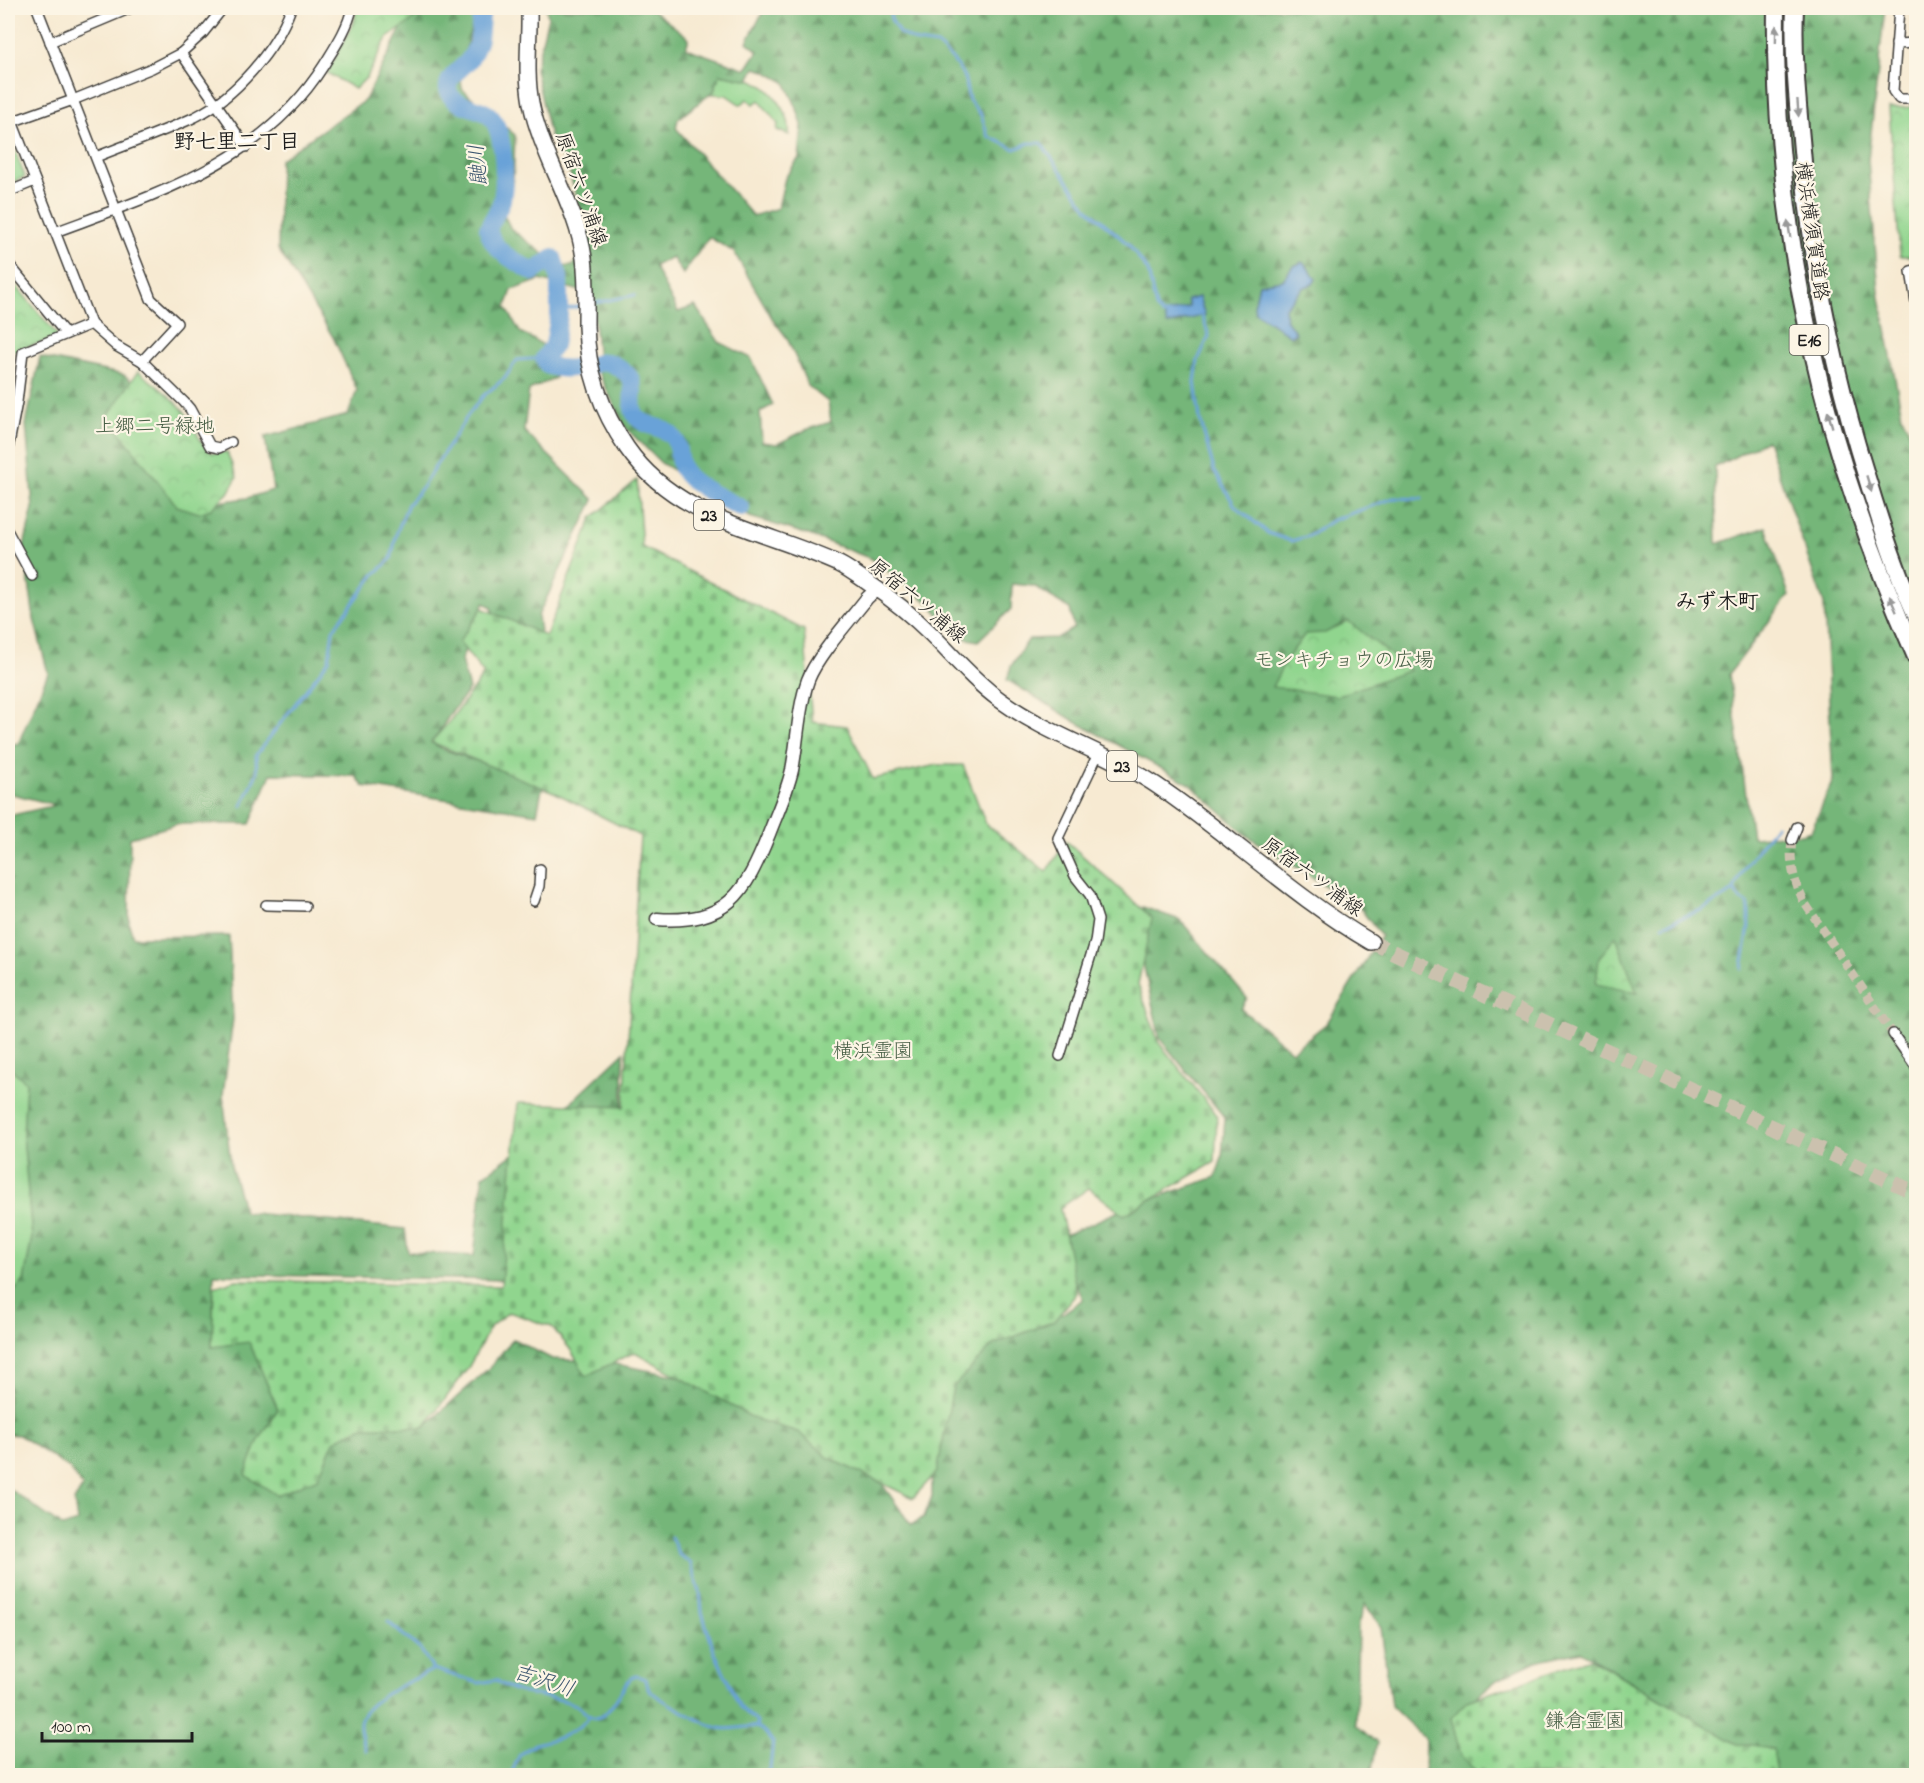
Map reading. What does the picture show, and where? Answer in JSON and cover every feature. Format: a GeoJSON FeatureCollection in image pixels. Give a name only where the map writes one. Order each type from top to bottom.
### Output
{"type":"FeatureCollection","features":[{"type":"Feature","properties":{"kind":"highway","name":"横浜横須賀道路"},"geometry":{"type":"LineString","coordinates":[[1776,8],[1778,110],[1786,213],[1796,277],[1811,348],[1841,461],[1864,531],[1889,596],[1917,657]]}},
{"type":"Feature","properties":{"kind":"highway","name":"横浜横須賀道路"},"geometry":{"type":"LineString","coordinates":[[1795,8],[1796,80],[1803,173],[1821,300],[1838,377],[1876,508],[1917,615]]}},
{"type":"Feature","properties":{"kind":"highway"},"geometry":{"type":"LineString","coordinates":[[1876,508],[1917,596]]}},
{"type":"Feature","properties":{"kind":"main road","name":"原宿六ツ浦線"},"geometry":{"type":"LineString","coordinates":[[529,8],[528,66],[531,103],[584,256],[592,371],[606,410],[628,450],[647,471],[677,496],[701,511],[734,526],[798,547],[842,565],[877,589],[928,631],[969,673],[1000,700],[1042,726],[1154,783],[1307,901],[1371,942]]}},
{"type":"Feature","properties":{"kind":"street"},"geometry":{"type":"LineString","coordinates":[[37,8],[151,299],[177,323],[142,361]]}},
{"type":"Feature","properties":{"kind":"street"},"geometry":{"type":"LineString","coordinates":[[50,42],[131,8]]}},
{"type":"Feature","properties":{"kind":"street"},"geometry":{"type":"LineString","coordinates":[[11,122],[152,68],[181,53],[203,33],[223,8]]}},
{"type":"Feature","properties":{"kind":"street"},"geometry":{"type":"LineString","coordinates":[[96,157],[196,116],[217,103],[255,67],[275,40],[291,8]]}},
{"type":"Feature","properties":{"kind":"street"},"geometry":{"type":"LineString","coordinates":[[55,232],[188,179],[222,163],[246,147],[280,120],[313,82],[332,52],[350,17],[352,8]]}},
{"type":"Feature","properties":{"kind":"street"},"geometry":{"type":"LineString","coordinates":[[1899,8],[1893,91],[1899,99],[1917,99]]}},
{"type":"Feature","properties":{"kind":"street"},"geometry":{"type":"LineString","coordinates":[[1896,44],[1917,44]]}},
{"type":"Feature","properties":{"kind":"street"},"geometry":{"type":"LineString","coordinates":[[181,53],[246,147]]}},
{"type":"Feature","properties":{"kind":"street"},"geometry":{"type":"LineString","coordinates":[[8,111],[91,324],[116,346],[142,361],[190,409],[210,446],[219,448],[231,442]]}},
{"type":"Feature","properties":{"kind":"street"},"geometry":{"type":"LineString","coordinates":[[8,192],[35,181]]}},
{"type":"Feature","properties":{"kind":"street"},"geometry":{"type":"LineString","coordinates":[[8,263],[66,334]]}},
{"type":"Feature","properties":{"kind":"street"},"geometry":{"type":"LineString","coordinates":[[1917,270],[1911,271],[1917,302]]}},
{"type":"Feature","properties":{"kind":"street"},"geometry":{"type":"LineString","coordinates":[[8,449],[23,352],[91,324]]}},
{"type":"Feature","properties":{"kind":"street"},"geometry":{"type":"LineString","coordinates":[[8,531],[32,576]]}},
{"type":"Feature","properties":{"kind":"street"},"geometry":{"type":"LineString","coordinates":[[657,919],[687,920],[710,913],[733,899],[746,885],[755,868],[789,780],[802,702],[812,671],[867,598],[877,589]]}},
{"type":"Feature","properties":{"kind":"street"},"geometry":{"type":"LineString","coordinates":[[1060,1056],[1095,942],[1098,920],[1090,895],[1075,876],[1058,838],[1098,754]]}},
{"type":"Feature","properties":{"kind":"street"},"geometry":{"type":"LineString","coordinates":[[1792,840],[1797,827]]}},
{"type":"Feature","properties":{"kind":"street"},"geometry":{"type":"LineString","coordinates":[[534,901],[539,886],[540,869]]}},
{"type":"Feature","properties":{"kind":"street"},"geometry":{"type":"LineString","coordinates":[[266,905],[305,906]]}},
{"type":"Feature","properties":{"kind":"street"},"geometry":{"type":"LineString","coordinates":[[1893,1034],[1917,1067]]}},
{"type":"Feature","properties":{"kind":"green space"},"geometry":{"type":"Polygon","coordinates":[[[357,8],[405,8],[407,10],[406,8],[422,8],[412,21],[387,38],[367,77],[355,89],[327,73],[354,22],[357,8]]]}},
{"type":"Feature","properties":{"kind":"green space"},"geometry":{"type":"Polygon","coordinates":[[[407,8],[477,8],[460,71],[462,89],[515,135],[513,182],[502,211],[511,229],[545,255],[556,267],[573,266],[584,244],[583,223],[569,170],[550,137],[535,69],[548,17],[546,8],[650,8],[689,38],[686,48],[746,69],[758,51],[747,42],[765,8],[1885,8],[1868,160],[1879,292],[1902,416],[1916,445],[1916,1775],[1774,1775],[1745,1750],[1581,1651],[1536,1661],[1497,1680],[1475,1698],[1496,1725],[1520,1775],[1424,1775],[1425,1739],[1391,1706],[1381,1627],[1365,1604],[1358,1624],[1356,1725],[1377,1743],[1371,1775],[8,1775],[8,1488],[63,1527],[77,1522],[74,1501],[83,1487],[69,1468],[19,1435],[8,1434],[8,1297],[24,1281],[32,1237],[23,1136],[26,1082],[9,1067],[8,1057],[8,816],[56,805],[8,793],[8,743],[18,744],[48,673],[34,619],[24,546],[33,508],[26,424],[40,357],[124,375],[174,418],[204,504],[247,498],[273,490],[265,437],[348,415],[357,390],[333,337],[278,249],[280,160],[365,100],[400,31],[407,8]],[[755,68],[749,80],[720,74],[714,91],[678,119],[676,128],[753,216],[778,208],[785,178],[799,158],[802,125],[785,82],[755,68]],[[709,237],[683,274],[672,257],[654,266],[678,312],[695,306],[719,342],[751,358],[773,405],[760,412],[762,442],[777,444],[808,429],[831,422],[828,402],[808,386],[787,338],[772,318],[734,252],[709,237]],[[540,280],[512,290],[506,307],[520,332],[547,347],[555,378],[529,390],[524,431],[594,500],[538,616],[541,640],[494,618],[492,607],[484,603],[461,660],[469,689],[432,743],[443,749],[543,784],[537,814],[363,786],[356,776],[271,774],[250,824],[177,824],[130,838],[129,924],[133,937],[229,936],[233,1019],[223,1095],[231,1166],[244,1212],[405,1229],[408,1252],[474,1256],[483,1176],[528,1143],[624,1052],[621,1153],[504,1280],[214,1274],[212,1347],[249,1341],[278,1409],[258,1442],[318,1478],[334,1441],[361,1427],[424,1427],[491,1366],[513,1339],[552,1359],[604,1362],[673,1375],[706,1385],[863,1457],[911,1525],[924,1517],[932,1496],[932,1386],[971,1314],[1062,1314],[1083,1299],[1056,1239],[1126,1208],[1216,1177],[1222,1157],[1225,1118],[1160,1039],[1141,954],[1143,907],[1180,920],[1247,998],[1241,1009],[1292,1051],[1327,1023],[1381,936],[1360,908],[1246,835],[1190,784],[1076,722],[1007,680],[1011,666],[1029,639],[1057,638],[1074,628],[1070,609],[1034,586],[1012,584],[1011,609],[978,641],[958,637],[930,604],[872,559],[809,535],[750,517],[661,463],[625,427],[599,374],[592,294],[540,280]],[[1767,440],[1715,467],[1717,544],[1766,527],[1789,595],[1729,674],[1752,837],[1801,834],[1811,831],[1833,780],[1824,604],[1767,440]]]}},
{"type":"Feature","properties":{"kind":"green space"},"geometry":{"type":"Polygon","coordinates":[[[720,74],[752,80],[767,89],[784,110],[789,135],[777,130],[778,124],[759,100],[754,104],[747,99],[741,105],[726,95],[710,94],[714,91],[720,74]]]}},
{"type":"Feature","properties":{"kind":"green space"},"geometry":{"type":"Polygon","coordinates":[[[1916,107],[1916,256],[1900,256],[1889,108],[1916,107]]]}},
{"type":"Feature","properties":{"kind":"green space"},"geometry":{"type":"Polygon","coordinates":[[[8,132],[25,177],[8,184],[8,132]]]}},
{"type":"Feature","properties":{"kind":"green space"},"geometry":{"type":"Polygon","coordinates":[[[8,276],[59,337],[8,353],[8,276]]]}},
{"type":"Feature","properties":{"kind":"green space","name":"上郷二号緑地"},"geometry":{"type":"Polygon","coordinates":[[[138,371],[179,405],[207,449],[212,453],[227,452],[237,477],[228,493],[211,509],[199,513],[177,506],[114,425],[105,420],[138,371]]]}},
{"type":"Feature","properties":{"kind":"green space","name":"横浜霊園"},"geometry":{"type":"Polygon","coordinates":[[[637,480],[642,547],[804,630],[812,722],[847,726],[873,779],[937,765],[963,765],[986,824],[1047,872],[1066,841],[1152,918],[1138,984],[1159,1043],[1217,1115],[1215,1162],[1124,1215],[1089,1188],[1060,1208],[1077,1293],[1054,1321],[993,1345],[953,1387],[937,1472],[913,1498],[829,1458],[798,1432],[755,1419],[635,1352],[586,1376],[570,1349],[552,1327],[509,1312],[491,1326],[468,1368],[424,1427],[361,1427],[334,1441],[318,1478],[277,1495],[245,1475],[258,1442],[278,1409],[249,1342],[212,1347],[214,1287],[236,1280],[501,1286],[518,1103],[624,1107],[640,836],[556,793],[431,742],[449,722],[484,674],[459,642],[482,608],[546,636],[592,518],[637,480]]]}},
{"type":"Feature","properties":{"kind":"green space","name":"モンキチョウの広場"},"geometry":{"type":"Polygon","coordinates":[[[1348,621],[1410,670],[1337,696],[1272,687],[1286,660],[1305,634],[1325,633],[1348,621]]]}},
{"type":"Feature","properties":{"kind":"green space"},"geometry":{"type":"Polygon","coordinates":[[[1616,936],[1637,993],[1596,984],[1599,958],[1616,936]]]}},
{"type":"Feature","properties":{"kind":"green space"},"geometry":{"type":"Polygon","coordinates":[[[8,978],[29,1002],[41,1283],[8,1310],[8,978]]]}},
{"type":"Feature","properties":{"kind":"green space","name":"鎌倉霊園"},"geometry":{"type":"Polygon","coordinates":[[[1590,1658],[1737,1744],[1773,1749],[1777,1775],[1478,1775],[1460,1753],[1451,1718],[1467,1701],[1590,1658]]]}},
{"type":"Feature","properties":{"kind":"water"},"geometry":{"type":"Polygon","coordinates":[[[1302,262],[1316,279],[1313,284],[1303,288],[1285,308],[1286,319],[1296,333],[1291,336],[1255,312],[1254,306],[1259,284],[1283,280],[1292,267],[1302,262]]]}},
{"type":"Feature","properties":{"kind":"water"},"geometry":{"type":"Polygon","coordinates":[[[1199,297],[1205,315],[1167,325],[1164,314],[1189,307],[1187,300],[1199,297]]]}},
{"type":"Feature","properties":{"kind":"waterway","name":"鼬川"},"geometry":{"type":"LineString","coordinates":[[482,8],[477,46],[469,60],[450,81],[448,89],[454,99],[489,115],[498,132],[503,155],[503,191],[501,204],[488,229],[495,244],[505,255],[533,272],[553,258],[559,277],[559,316],[554,345],[544,358],[547,365],[570,368],[604,362],[622,370],[628,375],[633,385],[633,406],[637,417],[641,421],[663,429],[672,436],[677,444],[681,466],[687,476],[701,487],[741,508]]}},
{"type":"Feature","properties":{"kind":"waterway"},"geometry":{"type":"LineString","coordinates":[[889,8],[891,19],[899,33],[917,42],[937,45],[952,59],[964,76],[969,100],[981,115],[988,136],[1015,149],[1029,143],[1041,143],[1087,208],[1129,245],[1148,271],[1156,308],[1163,315],[1168,314]]}},
{"type":"Feature","properties":{"kind":"waterway"},"geometry":{"type":"LineString","coordinates":[[590,304],[635,295]]}},
{"type":"Feature","properties":{"kind":"waterway"},"geometry":{"type":"LineString","coordinates":[[559,311],[581,306]]}},
{"type":"Feature","properties":{"kind":"waterway"},"geometry":{"type":"LineString","coordinates":[[1201,312],[1209,336],[1198,360],[1195,382],[1200,419],[1214,470],[1235,506],[1268,533],[1291,541],[1309,536],[1333,520],[1394,498],[1422,499]]}},
{"type":"Feature","properties":{"kind":"waterway"},"geometry":{"type":"LineString","coordinates":[[242,806],[257,773],[256,755],[329,660],[333,630],[375,574],[391,559],[397,532],[408,504],[421,489],[468,415],[483,396],[505,378],[517,360],[544,358]]}},
{"type":"Feature","properties":{"kind":"waterway"},"geometry":{"type":"LineString","coordinates":[[1663,925],[1701,910],[1734,891],[1745,867],[1776,826]]}},
{"type":"Feature","properties":{"kind":"waterway"},"geometry":{"type":"LineString","coordinates":[[1734,891],[1741,900],[1747,903],[1749,911],[1749,928],[1742,969]]}},
{"type":"Feature","properties":{"kind":"waterway"},"geometry":{"type":"LineString","coordinates":[[671,1537],[679,1555],[690,1562],[700,1592],[702,1612],[714,1651],[740,1707],[757,1722],[756,1727]]}},
{"type":"Feature","properties":{"kind":"waterway","name":"吉沢川"},"geometry":{"type":"LineString","coordinates":[[388,1622],[421,1650],[433,1669],[479,1683],[496,1680],[515,1690],[566,1701],[595,1718],[608,1711],[631,1678],[636,1676],[646,1679],[648,1688],[660,1698],[712,1726],[723,1729],[756,1727],[764,1731],[773,1742],[770,1768],[761,1776]]}},
{"type":"Feature","properties":{"kind":"waterway"},"geometry":{"type":"LineString","coordinates":[[366,1751],[360,1727],[363,1714],[379,1699],[432,1670]]}},
{"type":"Feature","properties":{"kind":"waterway"},"geometry":{"type":"LineString","coordinates":[[510,1776],[520,1754],[535,1744],[562,1737],[580,1726],[589,1717]]}},
{"type":"Feature","properties":{"kind":"tunnel"},"geometry":{"type":"LineString","coordinates":[[1792,840],[1793,872],[1804,902],[1893,1034]]}},
{"type":"Feature","properties":{"kind":"tunnel"},"geometry":{"type":"LineString","coordinates":[[1371,942],[1916,1193]]}},
{"type":"Feature","properties":{"kind":"district","name":"野七里二丁目"},"geometry":{"type":"Point","coordinates":[237,141]}},
{"type":"Feature","properties":{"kind":"district","name":"みず木町"},"geometry":{"type":"Point","coordinates":[1717,601]}}]}
